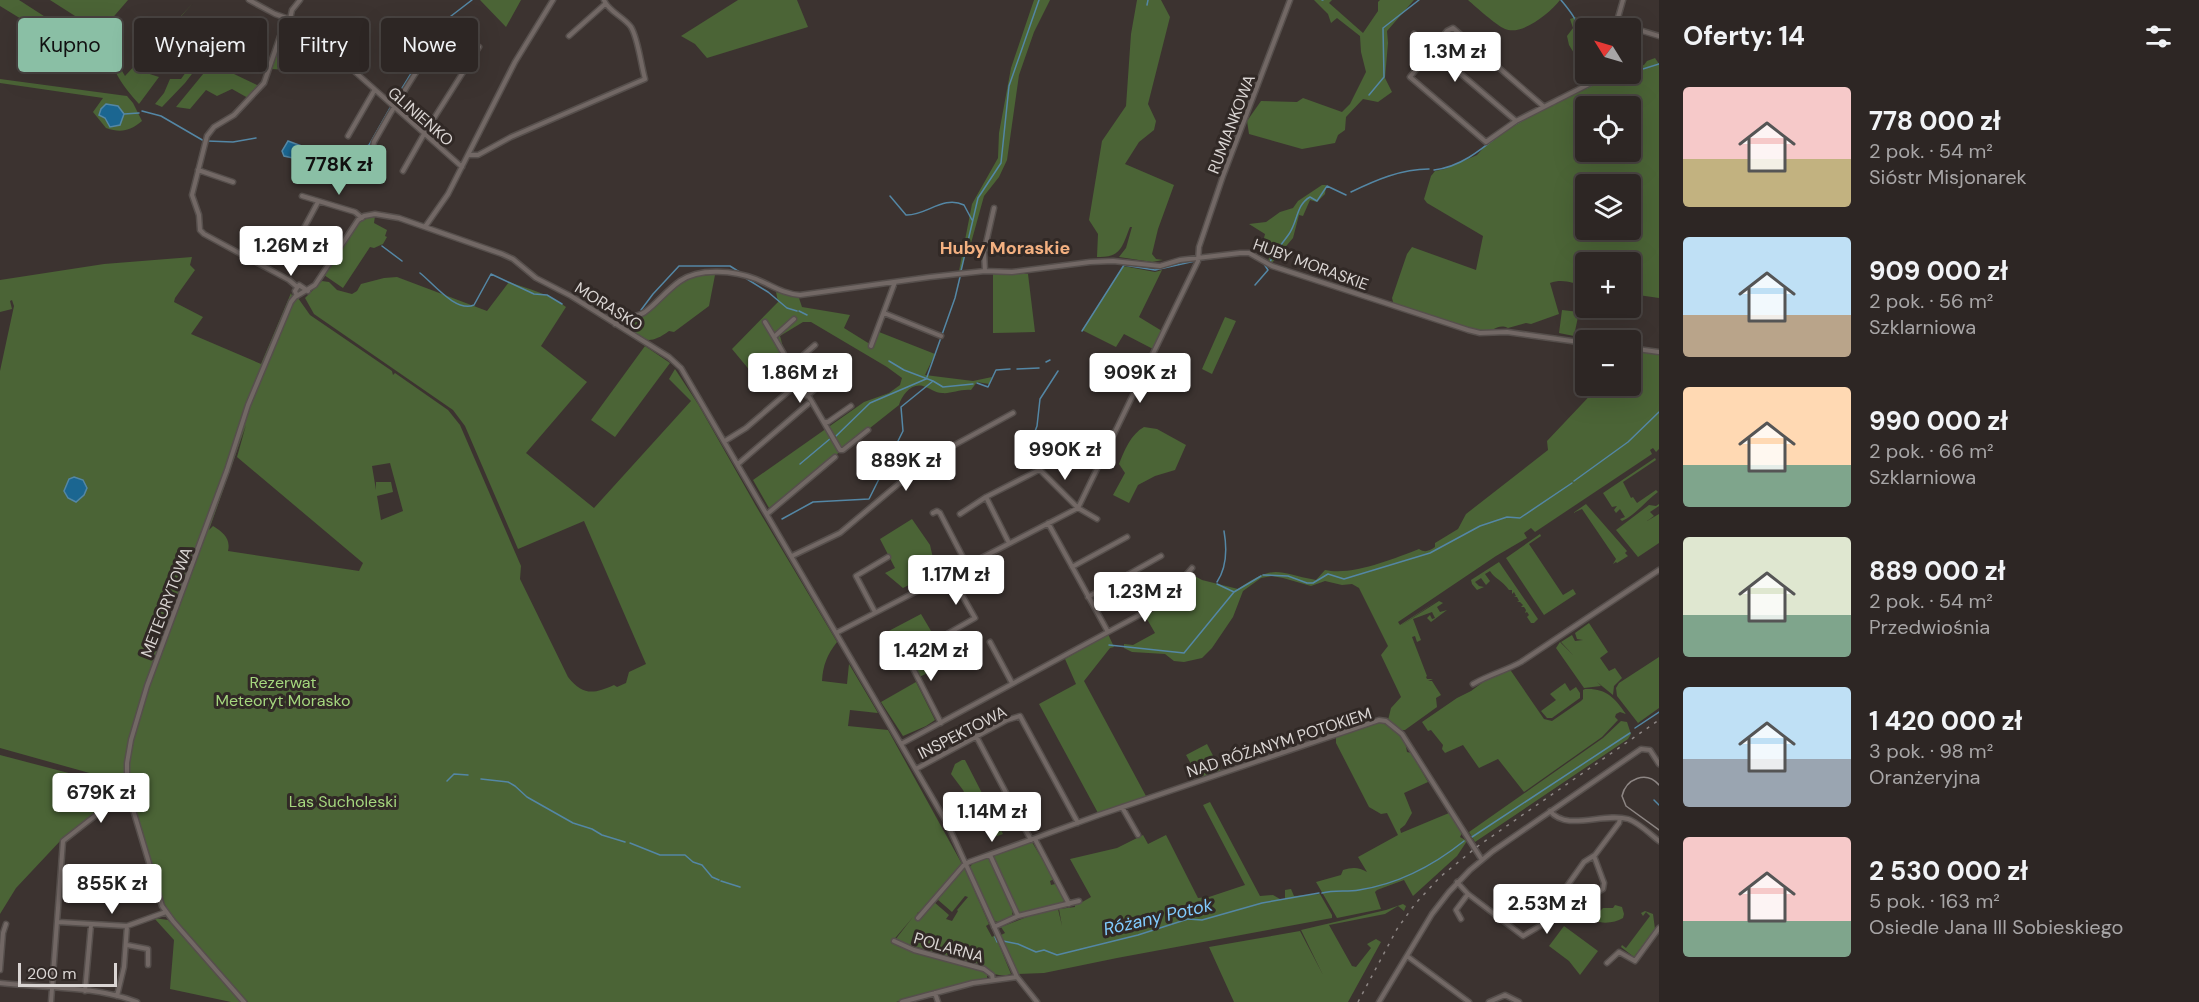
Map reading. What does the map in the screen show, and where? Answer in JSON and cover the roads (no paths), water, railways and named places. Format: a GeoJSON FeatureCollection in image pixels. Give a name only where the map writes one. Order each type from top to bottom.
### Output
{"type":"FeatureCollection","features":[{"type":"Feature","properties":{"kind":"street","name":"GLINIENKO"},"geometry":{"type":"LineString","coordinates":[[249,0],[286,18]]}},
{"type":"Feature","properties":{"kind":"street"},"geometry":{"type":"LineString","coordinates":[[288,18],[300,0]]}},
{"type":"Feature","properties":{"kind":"street"},"geometry":{"type":"LineString","coordinates":[[425,227],[448,194],[515,62],[552,0]]}},
{"type":"Feature","properties":{"kind":"street","name":"RUMIANKOWA"},"geometry":{"type":"LineString","coordinates":[[1078,508],[1198,257],[1199,247],[1223,176],[1290,0]]}},
{"type":"Feature","properties":{"kind":"street"},"geometry":{"type":"LineString","coordinates":[[1617,18],[1623,0]]}},
{"type":"Feature","properties":{"kind":"street"},"geometry":{"type":"LineString","coordinates":[[468,155],[477,155],[512,137],[645,79],[632,29],[604,2],[569,36]]}},
{"type":"Feature","properties":{"kind":"street"},"geometry":{"type":"LineString","coordinates":[[1543,106],[1451,28],[1410,77],[1486,142],[1516,121],[1588,84]]}},
{"type":"Feature","properties":{"kind":"street"},"geometry":{"type":"LineString","coordinates":[[1641,32],[1659,36]]}},
{"type":"Feature","properties":{"kind":"street"},"geometry":{"type":"LineString","coordinates":[[1414,34],[1516,121]]}},
{"type":"Feature","properties":{"kind":"street"},"geometry":{"type":"LineString","coordinates":[[279,43],[264,83],[234,115],[209,132],[192,195],[199,215],[201,232],[308,291]]}},
{"type":"Feature","properties":{"kind":"street"},"geometry":{"type":"LineString","coordinates":[[403,171],[479,47]]}},
{"type":"Feature","properties":{"kind":"street","name":"GLINIENKO"},"geometry":{"type":"LineString","coordinates":[[353,72],[462,167]]}},
{"type":"Feature","properties":{"kind":"street"},"geometry":{"type":"LineString","coordinates":[[372,153],[374,142],[416,72]]}},
{"type":"Feature","properties":{"kind":"street"},"geometry":{"type":"LineString","coordinates":[[348,136],[374,91]]}},
{"type":"Feature","properties":{"kind":"street"},"geometry":{"type":"LineString","coordinates":[[198,170],[233,182]]}},
{"type":"Feature","properties":{"kind":"street","name":"MORASKO"},"geometry":{"type":"LineString","coordinates":[[302,196],[355,212],[363,217],[384,215],[508,256],[536,278],[572,296],[678,364],[947,823],[1017,977],[1037,1002]]}},
{"type":"Feature","properties":{"kind":"street"},"geometry":{"type":"LineString","coordinates":[[304,228],[318,202]]}},
{"type":"Feature","properties":{"kind":"street"},"geometry":{"type":"LineString","coordinates":[[985,271],[984,252],[994,208]]}},
{"type":"Feature","properties":{"kind":"street"},"geometry":{"type":"LineString","coordinates":[[296,286],[297,296],[316,284],[353,227],[363,217]]}},
{"type":"Feature","properties":{"kind":"street","name":"HUBY MORASKIE"},"geometry":{"type":"LineString","coordinates":[[615,324],[619,320],[635,318],[645,312],[684,278],[703,273],[753,278],[792,294],[985,271],[1012,272],[1113,261],[1160,266],[1198,257],[1249,253],[1272,266],[1468,330],[1480,333],[1507,332],[1575,341]]}},
{"type":"Feature","properties":{"kind":"street"},"geometry":{"type":"LineString","coordinates":[[871,346],[895,282]]}},
{"type":"Feature","properties":{"kind":"street","name":"METEORYTOWA"},"geometry":{"type":"LineString","coordinates":[[244,1002],[166,912],[159,898],[128,790],[129,752],[147,686],[227,470],[248,405],[291,302],[297,296]]}},
{"type":"Feature","properties":{"kind":"street"},"geometry":{"type":"LineString","coordinates":[[884,313],[941,336]]}},
{"type":"Feature","properties":{"kind":"street"},"geometry":{"type":"LineString","coordinates":[[774,337],[794,319]]}},
{"type":"Feature","properties":{"kind":"street"},"geometry":{"type":"LineString","coordinates":[[765,322],[841,450],[868,430]]}},
{"type":"Feature","properties":{"kind":"street"},"geometry":{"type":"LineString","coordinates":[[791,366],[815,345]]}},
{"type":"Feature","properties":{"kind":"street"},"geometry":{"type":"LineString","coordinates":[[1641,350],[1659,352]]}},
{"type":"Feature","properties":{"kind":"street"},"geometry":{"type":"LineString","coordinates":[[807,396],[832,374]]}},
{"type":"Feature","properties":{"kind":"street"},"geometry":{"type":"LineString","coordinates":[[724,441],[746,428],[796,385]]}},
{"type":"Feature","properties":{"kind":"street"},"geometry":{"type":"LineString","coordinates":[[738,464],[808,404]]}},
{"type":"Feature","properties":{"kind":"street"},"geometry":{"type":"LineString","coordinates":[[823,422],[828,422],[851,406]]}},
{"type":"Feature","properties":{"kind":"street"},"geometry":{"type":"LineString","coordinates":[[792,556],[840,533],[927,460],[1013,413]]}},
{"type":"Feature","properties":{"kind":"street"},"geometry":{"type":"LineString","coordinates":[[767,514],[835,457]]}},
{"type":"Feature","properties":{"kind":"street"},"geometry":{"type":"LineString","coordinates":[[960,514],[1038,469],[1078,508],[1097,519]]}},
{"type":"Feature","properties":{"kind":"street"},"geometry":{"type":"LineString","coordinates":[[986,497],[1009,543]]}},
{"type":"Feature","properties":{"kind":"street"},"geometry":{"type":"LineString","coordinates":[[836,633],[1078,508]]}},
{"type":"Feature","properties":{"kind":"street"},"geometry":{"type":"LineString","coordinates":[[933,513],[937,511],[940,513],[967,565]]}},
{"type":"Feature","properties":{"kind":"street"},"geometry":{"type":"LineString","coordinates":[[1048,523],[1108,632]]}},
{"type":"Feature","properties":{"kind":"street"},"geometry":{"type":"LineString","coordinates":[[1072,567],[1127,537]]}},
{"type":"Feature","properties":{"kind":"street"},"geometry":{"type":"LineString","coordinates":[[1088,597],[1161,556]]}},
{"type":"Feature","properties":{"kind":"street"},"geometry":{"type":"LineString","coordinates":[[875,612],[856,576],[888,557]]}},
{"type":"Feature","properties":{"kind":"street"},"geometry":{"type":"LineString","coordinates":[[1162,603],[1192,568]]}},
{"type":"Feature","properties":{"kind":"street"},"geometry":{"type":"LineString","coordinates":[[1473,684],[1488,675],[1510,669],[1659,570]]}},
{"type":"Feature","properties":{"kind":"street"},"geometry":{"type":"LineString","coordinates":[[947,634],[975,618],[950,574]]}},
{"type":"Feature","properties":{"kind":"street"},"geometry":{"type":"LineString","coordinates":[[901,744],[1173,597]]}},
{"type":"Feature","properties":{"kind":"street"},"geometry":{"type":"LineString","coordinates":[[919,639],[902,647],[940,723]]}},
{"type":"Feature","properties":{"kind":"street"},"geometry":{"type":"LineString","coordinates":[[990,642],[1012,684]]}},
{"type":"Feature","properties":{"kind":"street","name":"INSPEKTOWA"},"geometry":{"type":"LineString","coordinates":[[916,769],[1007,720],[1020,716],[1078,823]]}},
{"type":"Feature","properties":{"kind":"street","name":"NAD RÓŻANYM POTOKIEM"},"geometry":{"type":"LineString","coordinates":[[966,864],[1122,807],[1379,720],[1386,721],[1402,734],[1482,860]]}},
{"type":"Feature","properties":{"kind":"street"},"geometry":{"type":"LineString","coordinates":[[976,736],[1069,904]]}},
{"type":"Feature","properties":{"kind":"street"},"geometry":{"type":"LineString","coordinates":[[1379,1002],[1432,914],[1457,882],[1482,860],[1642,748],[1650,750],[1659,764]]}},
{"type":"Feature","properties":{"kind":"street"},"geometry":{"type":"LineString","coordinates":[[51,1002],[63,841],[128,790]]}},
{"type":"Feature","properties":{"kind":"street"},"geometry":{"type":"LineString","coordinates":[[1122,807],[1138,835]]}},
{"type":"Feature","properties":{"kind":"street"},"geometry":{"type":"LineString","coordinates":[[1555,807],[1560,819]]}},
{"type":"Feature","properties":{"kind":"street"},"geometry":{"type":"LineString","coordinates":[[1550,811],[1560,819],[1569,821],[1620,818],[1630,820],[1659,841]]}},
{"type":"Feature","properties":{"kind":"street"},"geometry":{"type":"LineString","coordinates":[[1557,916],[1555,903],[1584,862],[1593,856],[1619,823],[1620,818]]}},
{"type":"Feature","properties":{"kind":"street"},"geometry":{"type":"LineString","coordinates":[[990,855],[1018,916]]}},
{"type":"Feature","properties":{"kind":"street"},"geometry":{"type":"LineString","coordinates":[[1457,882],[1468,894],[1523,936],[1603,889],[1604,883],[1593,856]]}},
{"type":"Feature","properties":{"kind":"street"},"geometry":{"type":"LineString","coordinates":[[918,918],[966,864]]}},
{"type":"Feature","properties":{"kind":"street"},"geometry":{"type":"LineString","coordinates":[[1461,920],[1456,910],[1468,894]]}},
{"type":"Feature","properties":{"kind":"street"},"geometry":{"type":"LineString","coordinates":[[993,927],[1018,916],[1079,901]]}},
{"type":"Feature","properties":{"kind":"street"},"geometry":{"type":"LineString","coordinates":[[58,922],[128,926],[166,912]]}},
{"type":"Feature","properties":{"kind":"street"},"geometry":{"type":"LineString","coordinates":[[0,970],[3,933],[6,924]]}},
{"type":"Feature","properties":{"kind":"street"},"geometry":{"type":"LineString","coordinates":[[85,992],[91,925]]}},
{"type":"Feature","properties":{"kind":"street"},"geometry":{"type":"LineString","coordinates":[[119,998],[128,926]]}},
{"type":"Feature","properties":{"kind":"street"},"geometry":{"type":"LineString","coordinates":[[1607,963],[1619,952],[1635,961],[1659,928]]}},
{"type":"Feature","properties":{"kind":"street","name":"POLARNA"},"geometry":{"type":"LineString","coordinates":[[894,941],[914,950],[984,969],[992,975],[993,980]]}},
{"type":"Feature","properties":{"kind":"street"},"geometry":{"type":"LineString","coordinates":[[127,945],[148,949],[148,965]]}},
{"type":"Feature","properties":{"kind":"street"},"geometry":{"type":"LineString","coordinates":[[1407,956],[1469,1002]]}},
{"type":"Feature","properties":{"kind":"street"},"geometry":{"type":"LineString","coordinates":[[902,1002],[965,984],[1017,977]]}},
{"type":"Feature","properties":{"kind":"street"},"geometry":{"type":"LineString","coordinates":[[0,983],[85,992],[137,1002]]}},
{"type":"Feature","properties":{"kind":"street"},"geometry":{"type":"LineString","coordinates":[[935,993],[938,1002]]}},
{"type":"Feature","properties":{"kind":"street"},"geometry":{"type":"LineString","coordinates":[[1489,1002],[1505,995],[1519,1002]]}},
{"type":"Feature","properties":{"kind":"water"},"geometry":{"type":"Polygon","coordinates":[[[106,104],[118,106],[124,114],[120,125],[110,127],[105,118],[99,115],[106,104]]]}},
{"type":"Feature","properties":{"kind":"water"},"geometry":{"type":"Polygon","coordinates":[[[288,141],[313,150],[315,154],[311,162],[284,156],[282,151],[288,141]]]}},
{"type":"Feature","properties":{"kind":"water"},"geometry":{"type":"Polygon","coordinates":[[[74,477],[83,480],[87,488],[84,495],[76,502],[68,498],[64,491],[69,479],[74,477]]]}},
{"type":"Feature","properties":{"kind":"waterway"},"geometry":{"type":"LineString","coordinates":[[393,103],[442,23],[472,0]]}},
{"type":"Feature","properties":{"kind":"waterway"},"geometry":{"type":"LineString","coordinates":[[961,271],[978,198],[1001,163],[1009,86],[1039,0]]}},
{"type":"Feature","properties":{"kind":"waterway"},"geometry":{"type":"LineString","coordinates":[[1147,5],[1148,0]]}},
{"type":"Feature","properties":{"kind":"waterway"},"geometry":{"type":"LineString","coordinates":[[1369,95],[1384,77],[1383,28],[1419,0]]}},
{"type":"Feature","properties":{"kind":"waterway"},"geometry":{"type":"LineString","coordinates":[[1561,0],[1575,20]]}},
{"type":"Feature","properties":{"kind":"waterway"},"geometry":{"type":"LineString","coordinates":[[1641,70],[1659,64]]}},
{"type":"Feature","properties":{"kind":"waterway"},"geometry":{"type":"LineString","coordinates":[[1586,88],[1594,84]]}},
{"type":"Feature","properties":{"kind":"waterway"},"geometry":{"type":"LineString","coordinates":[[336,150],[357,152],[369,145],[390,108]]}},
{"type":"Feature","properties":{"kind":"waterway"},"geometry":{"type":"LineString","coordinates":[[142,111],[161,116],[204,141]]}},
{"type":"Feature","properties":{"kind":"waterway"},"geometry":{"type":"LineString","coordinates":[[124,114],[139,113]]}},
{"type":"Feature","properties":{"kind":"waterway"},"geometry":{"type":"LineString","coordinates":[[1512,126],[1528,117]]}},
{"type":"Feature","properties":{"kind":"waterway"},"geometry":{"type":"LineString","coordinates":[[1434,170],[1462,161],[1503,132]]}},
{"type":"Feature","properties":{"kind":"waterway"},"geometry":{"type":"LineString","coordinates":[[207,141],[233,142],[256,138]]}},
{"type":"Feature","properties":{"kind":"waterway"},"geometry":{"type":"LineString","coordinates":[[327,148],[334,149]]}},
{"type":"Feature","properties":{"kind":"waterway"},"geometry":{"type":"LineString","coordinates":[[1351,192],[1399,173],[1429,169]]}},
{"type":"Feature","properties":{"kind":"waterway"},"geometry":{"type":"LineString","coordinates":[[1270,262],[1292,229],[1305,200],[1310,197],[1317,201],[1327,186],[1346,195]]}},
{"type":"Feature","properties":{"kind":"waterway"},"geometry":{"type":"LineString","coordinates":[[890,196],[906,215],[949,202],[964,205],[972,220]]}},
{"type":"Feature","properties":{"kind":"waterway"},"geometry":{"type":"LineString","coordinates":[[382,246],[402,261]]}},
{"type":"Feature","properties":{"kind":"waterway"},"geometry":{"type":"LineString","coordinates":[[1200,260],[1235,255]]}},
{"type":"Feature","properties":{"kind":"waterway"},"geometry":{"type":"LineString","coordinates":[[1082,331],[1124,265],[1155,270],[1195,261]]}},
{"type":"Feature","properties":{"kind":"waterway"},"geometry":{"type":"LineString","coordinates":[[1255,285],[1268,270],[1264,264]]}},
{"type":"Feature","properties":{"kind":"waterway"},"geometry":{"type":"LineString","coordinates":[[641,310],[679,266],[730,266],[741,273]]}},
{"type":"Feature","properties":{"kind":"waterway"},"geometry":{"type":"LineString","coordinates":[[420,273],[445,296],[460,305],[474,305],[491,274],[534,294],[547,295],[562,304]]}},
{"type":"Feature","properties":{"kind":"waterway"},"geometry":{"type":"LineString","coordinates":[[927,377],[955,298],[960,277]]}},
{"type":"Feature","properties":{"kind":"waterway"},"geometry":{"type":"LineString","coordinates":[[747,279],[768,292],[787,308],[797,311]]}},
{"type":"Feature","properties":{"kind":"waterway"},"geometry":{"type":"LineString","coordinates":[[799,311],[807,315]]}},
{"type":"Feature","properties":{"kind":"waterway"},"geometry":{"type":"LineString","coordinates":[[1046,362],[1050,360]]}},
{"type":"Feature","properties":{"kind":"waterway"},"geometry":{"type":"LineString","coordinates":[[889,361],[943,387],[973,384]]}},
{"type":"Feature","properties":{"kind":"waterway"},"geometry":{"type":"LineString","coordinates":[[1017,369],[1039,368]]}},
{"type":"Feature","properties":{"kind":"waterway"},"geometry":{"type":"LineString","coordinates":[[977,383],[988,387],[996,370],[1010,369]]}},
{"type":"Feature","properties":{"kind":"waterway"},"geometry":{"type":"LineString","coordinates":[[1032,439],[1037,426],[1040,399],[1058,371]]}},
{"type":"Feature","properties":{"kind":"waterway"},"geometry":{"type":"LineString","coordinates":[[835,437],[870,403],[926,379]]}},
{"type":"Feature","properties":{"kind":"waterway"},"geometry":{"type":"LineString","coordinates":[[782,519],[813,502],[869,499],[903,431],[901,407],[933,381]]}},
{"type":"Feature","properties":{"kind":"waterway"},"geometry":{"type":"LineString","coordinates":[[1574,481],[1628,442],[1659,412]]}},
{"type":"Feature","properties":{"kind":"waterway"},"geometry":{"type":"LineString","coordinates":[[800,464],[831,438]]}},
{"type":"Feature","properties":{"kind":"waterway"},"geometry":{"type":"LineString","coordinates":[[1263,575],[1288,576],[1307,583],[1313,583],[1328,574],[1344,579],[1430,553],[1480,526],[1507,517],[1520,518],[1572,483]]}},
{"type":"Feature","properties":{"kind":"waterway"},"geometry":{"type":"LineString","coordinates":[[1217,582],[1223,570],[1225,557],[1224,531]]}},
{"type":"Feature","properties":{"kind":"waterway"},"geometry":{"type":"LineString","coordinates":[[1109,645],[1184,653],[1234,592],[1261,576]]}},
{"type":"Feature","properties":{"kind":"waterway"},"geometry":{"type":"LineString","coordinates":[[1217,584],[1234,592]]}},
{"type":"Feature","properties":{"kind":"waterway","name":"Różany Potok"},"geometry":{"type":"LineString","coordinates":[[1635,728],[1659,712]]}},
{"type":"Feature","properties":{"kind":"waterway","name":"Różany Potok"},"geometry":{"type":"LineString","coordinates":[[1472,837],[1630,733]]}},
{"type":"Feature","properties":{"kind":"waterway","name":"Różany Potok"},"geometry":{"type":"LineString","coordinates":[[447,781],[454,774],[468,775]]}},
{"type":"Feature","properties":{"kind":"waterway","name":"Różany Potok"},"geometry":{"type":"LineString","coordinates":[[481,779],[508,782],[527,797],[573,823],[625,842]]}},
{"type":"Feature","properties":{"kind":"waterway"},"geometry":{"type":"LineString","coordinates":[[1654,800],[1659,805]]}},
{"type":"Feature","properties":{"kind":"waterway","name":"Różany Potok"},"geometry":{"type":"LineString","coordinates":[[1322,893],[1359,890],[1388,883],[1428,865],[1464,841]]}},
{"type":"Feature","properties":{"kind":"waterway","name":"Różany Potok"},"geometry":{"type":"LineString","coordinates":[[630,843],[660,855],[685,855],[693,862],[702,865],[712,877],[719,880]]}},
{"type":"Feature","properties":{"kind":"waterway","name":"Różany Potok"},"geometry":{"type":"LineString","coordinates":[[721,881],[740,887]]}},
{"type":"Feature","properties":{"kind":"waterway","name":"Różany Potok"},"geometry":{"type":"LineString","coordinates":[[1003,941],[1018,944],[1036,952],[1044,950],[1057,955],[1138,935],[1188,919],[1202,920],[1262,903],[1319,893]]}},
{"type":"Feature","properties":{"kind":"waterway","name":"Różany Potok"},"geometry":{"type":"LineString","coordinates":[[995,937],[997,942]]}},
{"type":"Feature","properties":{"kind":"tram line"},"geometry":{"type":"LineString","coordinates":[[1659,785],[1648,778],[1637,778],[1628,785],[1622,796],[1626,806],[1659,830]]}},
{"type":"Feature","properties":{"kind":"railway"},"geometry":{"type":"LineString","coordinates":[[1358,1002],[1397,929],[1415,904],[1440,877],[1478,846],[1659,720]]}},
{"type":"Feature","properties":{"kind":"district","name":"Huby Moraskie"},"geometry":{"type":"Point","coordinates":[1005,248]}},
{"type":"Feature","properties":{"kind":"park label","name":"Rezerwat Meteoryt Morasko"},"geometry":{"type":"Point","coordinates":[283,691]}},
{"type":"Feature","properties":{"kind":"park label","name":"Las Sucholeski"},"geometry":{"type":"Point","coordinates":[343,801]}}]}
